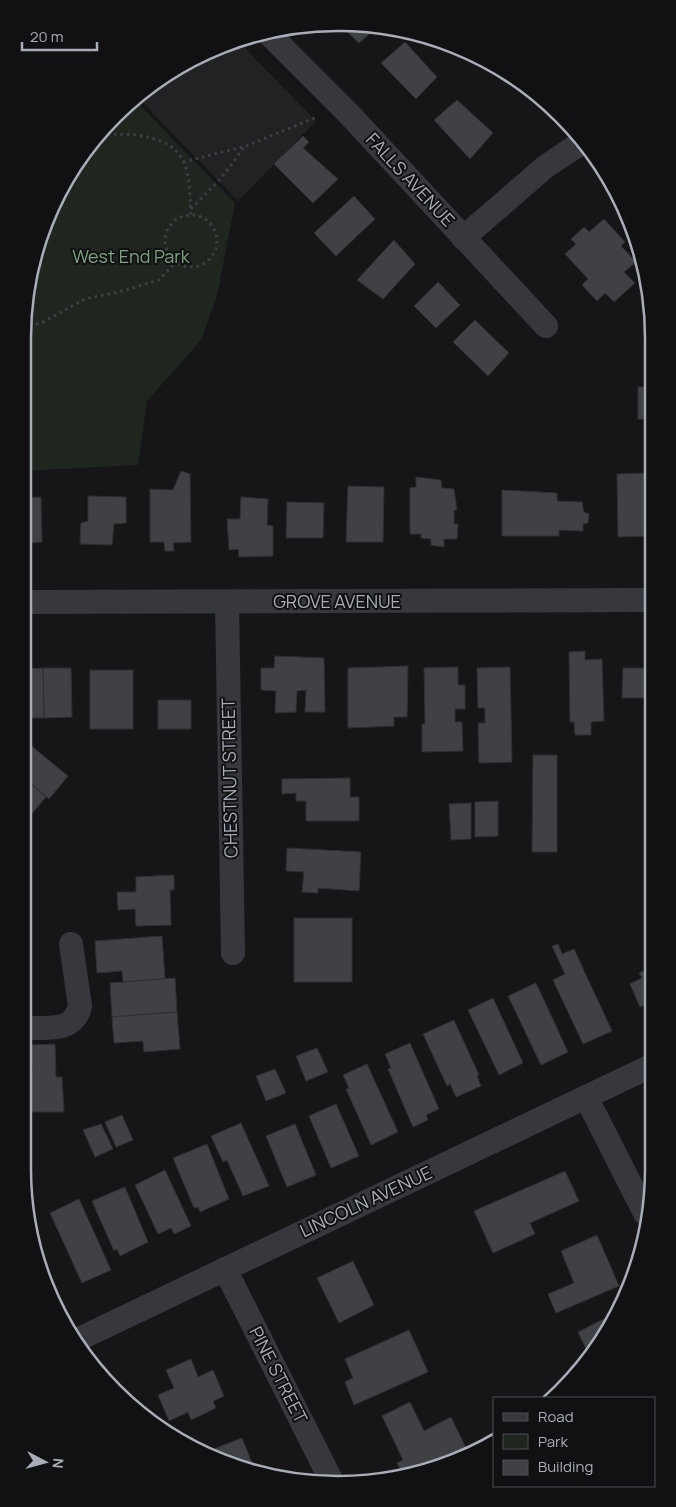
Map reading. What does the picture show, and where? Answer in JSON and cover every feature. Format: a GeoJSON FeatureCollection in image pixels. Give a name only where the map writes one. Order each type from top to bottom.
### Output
{"type":"FeatureCollection","features":[{"type":"Feature","properties":{"kind":"street","name":"FALLS AVENUE"},"geometry":{"type":"LineString","coordinates":[[273,38],[341,107],[546,326]]}},
{"type":"Feature","properties":{"kind":"street"},"geometry":{"type":"LineString","coordinates":[[463,238],[545,168],[577,146]]}},
{"type":"Feature","properties":{"kind":"street","name":"GROVE AVENUE"},"geometry":{"type":"LineString","coordinates":[[31,602],[227,603],[645,600]]}},
{"type":"Feature","properties":{"kind":"street","name":"CHESTNUT STREET"},"geometry":{"type":"LineString","coordinates":[[227,603],[233,953]]}},
{"type":"Feature","properties":{"kind":"street"},"geometry":{"type":"LineString","coordinates":[[31,1028],[61,1027],[70,1024],[78,1015],[80,1006],[71,944]]}},
{"type":"Feature","properties":{"kind":"street","name":"LINCOLN AVENUE"},"geometry":{"type":"LineString","coordinates":[[82,1338],[645,1069]]}},
{"type":"Feature","properties":{"kind":"street"},"geometry":{"type":"LineString","coordinates":[[586,1097],[642,1207]]}},
{"type":"Feature","properties":{"kind":"street","name":"PINE STREET"},"geometry":{"type":"LineString","coordinates":[[225,1269],[329,1476]]}},
{"type":"Feature","properties":{"kind":"path"},"geometry":{"type":"LineString","coordinates":[[183,162],[246,146],[341,107]]}},
{"type":"Feature","properties":{"kind":"path"},"geometry":{"type":"LineString","coordinates":[[108,135],[140,135],[152,138],[173,150],[183,162],[189,182],[191,215]]}},
{"type":"Feature","properties":{"kind":"path"},"geometry":{"type":"LineString","coordinates":[[191,209],[222,177],[246,146]]}},
{"type":"Feature","properties":{"kind":"path"},"geometry":{"type":"LineString","coordinates":[[191,215],[202,217],[214,229],[216,246],[213,254],[201,265],[192,267],[176,262],[166,249],[166,232],[177,219],[191,215]]}},
{"type":"Feature","properties":{"kind":"path"},"geometry":{"type":"LineString","coordinates":[[32,326],[85,299],[159,280],[176,262]]}},
{"type":"Feature","properties":{"kind":"shaded area"},"geometry":{"type":"Polygon","coordinates":[[[244,47],[316,121],[238,201],[142,102],[185,72],[244,47]]]}},
{"type":"Feature","properties":{"kind":"green space","name":"West End Park"},"geometry":{"type":"Polygon","coordinates":[[[139,104],[235,203],[217,296],[201,340],[147,401],[138,465],[31,471],[31,338],[37,278],[48,239],[63,202],[95,151],[121,121],[139,104]]]}},
{"type":"Feature","properties":{"kind":"building"},"geometry":{"type":"Polygon","coordinates":[[[347,31],[370,33],[359,43],[347,31]]]}},
{"type":"Feature","properties":{"kind":"building"},"geometry":{"type":"Polygon","coordinates":[[[405,42],[437,77],[416,99],[381,63],[405,42]]]}},
{"type":"Feature","properties":{"kind":"building"},"geometry":{"type":"Polygon","coordinates":[[[457,100],[493,133],[470,159],[434,120],[457,100]]]}},
{"type":"Feature","properties":{"kind":"building"},"geometry":{"type":"Polygon","coordinates":[[[303,136],[309,142],[303,148],[338,179],[313,203],[274,164],[303,136]]]}},
{"type":"Feature","properties":{"kind":"building"},"geometry":{"type":"Polygon","coordinates":[[[354,196],[375,219],[336,256],[314,233],[354,196]]]}},
{"type":"Feature","properties":{"kind":"building"},"geometry":{"type":"Polygon","coordinates":[[[604,219],[625,242],[621,246],[634,260],[635,263],[624,272],[635,283],[614,302],[605,293],[597,301],[582,285],[588,279],[565,254],[576,244],[571,239],[584,227],[589,232],[604,219]]]}},
{"type":"Feature","properties":{"kind":"building"},"geometry":{"type":"Polygon","coordinates":[[[394,240],[415,264],[383,299],[357,280],[394,240]]]}},
{"type":"Feature","properties":{"kind":"building"},"geometry":{"type":"Polygon","coordinates":[[[438,282],[460,305],[436,328],[414,306],[438,282]]]}},
{"type":"Feature","properties":{"kind":"building"},"geometry":{"type":"Polygon","coordinates":[[[475,320],[509,353],[488,376],[453,342],[475,320]]]}},
{"type":"Feature","properties":{"kind":"building"},"geometry":{"type":"Polygon","coordinates":[[[638,387],[645,387],[645,419],[638,419],[638,387]]]}},
{"type":"Feature","properties":{"kind":"building"},"geometry":{"type":"Polygon","coordinates":[[[181,471],[190,474],[191,542],[173,543],[174,551],[165,551],[164,542],[150,542],[150,489],[173,490],[181,471]]]}},
{"type":"Feature","properties":{"kind":"building"},"geometry":{"type":"Polygon","coordinates":[[[645,473],[645,536],[618,537],[617,474],[645,473]]]}},
{"type":"Feature","properties":{"kind":"building"},"geometry":{"type":"Polygon","coordinates":[[[416,477],[441,480],[442,488],[454,489],[457,510],[454,510],[454,524],[458,524],[457,539],[444,539],[444,547],[431,545],[431,539],[421,538],[421,534],[410,534],[410,488],[416,487],[416,477]]]}},
{"type":"Feature","properties":{"kind":"building"},"geometry":{"type":"Polygon","coordinates":[[[348,486],[384,487],[383,542],[346,542],[348,486]]]}},
{"type":"Feature","properties":{"kind":"building"},"geometry":{"type":"Polygon","coordinates":[[[502,490],[557,493],[557,501],[582,502],[584,512],[589,514],[588,523],[583,524],[583,531],[559,530],[559,536],[502,536],[502,490]]]}},
{"type":"Feature","properties":{"kind":"building"},"geometry":{"type":"Polygon","coordinates":[[[88,496],[126,497],[126,523],[114,524],[112,545],[80,544],[81,523],[88,521],[88,496]]]}},
{"type":"Feature","properties":{"kind":"building"},"geometry":{"type":"Polygon","coordinates":[[[41,497],[42,542],[31,543],[31,498],[41,497]]]}},
{"type":"Feature","properties":{"kind":"building"},"geometry":{"type":"Polygon","coordinates":[[[241,497],[268,499],[267,525],[273,526],[273,556],[239,557],[238,549],[229,550],[227,519],[240,519],[241,497]]]}},
{"type":"Feature","properties":{"kind":"building"},"geometry":{"type":"Polygon","coordinates":[[[287,502],[324,503],[323,538],[286,538],[287,502]]]}},
{"type":"Feature","properties":{"kind":"building"},"geometry":{"type":"Polygon","coordinates":[[[585,651],[585,660],[602,659],[604,721],[591,722],[591,735],[575,735],[574,722],[570,722],[569,652],[585,651]]]}},
{"type":"Feature","properties":{"kind":"building"},"geometry":{"type":"Polygon","coordinates":[[[275,656],[324,658],[325,712],[305,712],[306,690],[297,691],[296,712],[275,713],[276,691],[261,690],[261,668],[274,668],[275,656]]]}},
{"type":"Feature","properties":{"kind":"building"},"geometry":{"type":"Polygon","coordinates":[[[408,666],[407,717],[394,717],[394,726],[348,728],[348,668],[408,666]]]}},
{"type":"Feature","properties":{"kind":"building"},"geometry":{"type":"Polygon","coordinates":[[[458,667],[458,685],[465,685],[465,709],[455,709],[455,722],[462,722],[463,751],[422,752],[422,724],[425,724],[424,668],[458,667]]]}},
{"type":"Feature","properties":{"kind":"building"},"geometry":{"type":"Polygon","coordinates":[[[510,667],[512,762],[479,763],[478,723],[485,723],[485,708],[478,708],[477,668],[510,667]]]}},
{"type":"Feature","properties":{"kind":"building"},"geometry":{"type":"Polygon","coordinates":[[[43,668],[71,668],[72,717],[44,718],[43,668]]]}},
{"type":"Feature","properties":{"kind":"building"},"geometry":{"type":"Polygon","coordinates":[[[43,668],[44,718],[31,718],[31,669],[43,668]]]}},
{"type":"Feature","properties":{"kind":"building"},"geometry":{"type":"Polygon","coordinates":[[[623,668],[645,668],[645,698],[622,698],[623,668]]]}},
{"type":"Feature","properties":{"kind":"building"},"geometry":{"type":"Polygon","coordinates":[[[90,670],[133,670],[133,729],[90,729],[90,670]]]}},
{"type":"Feature","properties":{"kind":"building"},"geometry":{"type":"Polygon","coordinates":[[[158,700],[191,700],[191,729],[158,729],[158,700]]]}},
{"type":"Feature","properties":{"kind":"building"},"geometry":{"type":"Polygon","coordinates":[[[31,746],[68,776],[49,799],[31,784],[31,746]]]}},
{"type":"Feature","properties":{"kind":"building"},"geometry":{"type":"Polygon","coordinates":[[[533,755],[557,755],[557,852],[532,852],[533,755]]]}},
{"type":"Feature","properties":{"kind":"building"},"geometry":{"type":"Polygon","coordinates":[[[350,778],[350,797],[359,797],[359,821],[306,821],[306,801],[296,801],[296,793],[282,794],[282,779],[350,778]]]}},
{"type":"Feature","properties":{"kind":"building"},"geometry":{"type":"Polygon","coordinates":[[[31,784],[46,797],[31,815],[31,784]]]}},
{"type":"Feature","properties":{"kind":"building"},"geometry":{"type":"Polygon","coordinates":[[[498,801],[498,836],[475,837],[475,802],[498,801]]]}},
{"type":"Feature","properties":{"kind":"building"},"geometry":{"type":"Polygon","coordinates":[[[471,803],[471,839],[451,840],[449,804],[471,803]]]}},
{"type":"Feature","properties":{"kind":"building"},"geometry":{"type":"Polygon","coordinates":[[[287,848],[361,852],[359,891],[318,888],[318,893],[302,892],[304,872],[286,871],[287,848]]]}},
{"type":"Feature","properties":{"kind":"building"},"geometry":{"type":"Polygon","coordinates":[[[174,875],[174,890],[170,890],[171,925],[136,926],[135,909],[118,910],[117,892],[136,892],[136,877],[174,875]]]}},
{"type":"Feature","properties":{"kind":"building"},"geometry":{"type":"Polygon","coordinates":[[[294,918],[352,918],[352,982],[294,982],[294,918]]]}},
{"type":"Feature","properties":{"kind":"building"},"geometry":{"type":"Polygon","coordinates":[[[162,936],[165,979],[123,982],[122,971],[97,973],[95,941],[162,936]]]}},
{"type":"Feature","properties":{"kind":"building"},"geometry":{"type":"Polygon","coordinates":[[[558,944],[562,954],[574,949],[612,1031],[583,1044],[553,980],[565,974],[552,946],[558,944]]]}},
{"type":"Feature","properties":{"kind":"building"},"geometry":{"type":"Polygon","coordinates":[[[645,970],[645,1005],[640,1007],[630,984],[642,978],[639,973],[645,970]]]}},
{"type":"Feature","properties":{"kind":"building"},"geometry":{"type":"Polygon","coordinates":[[[175,978],[177,1012],[112,1017],[110,983],[175,978]]]}},
{"type":"Feature","properties":{"kind":"building"},"geometry":{"type":"Polygon","coordinates":[[[536,983],[568,1052],[541,1065],[508,996],[536,983]]]}},
{"type":"Feature","properties":{"kind":"building"},"geometry":{"type":"Polygon","coordinates":[[[493,998],[523,1063],[499,1075],[468,1010],[493,998]]]}},
{"type":"Feature","properties":{"kind":"building"},"geometry":{"type":"Polygon","coordinates":[[[177,1012],[180,1049],[144,1052],[143,1041],[114,1043],[112,1017],[177,1012]]]}},
{"type":"Feature","properties":{"kind":"building"},"geometry":{"type":"Polygon","coordinates":[[[454,1020],[479,1075],[477,1076],[481,1086],[456,1097],[450,1084],[447,1086],[423,1034],[454,1020]]]}},
{"type":"Feature","properties":{"kind":"building"},"geometry":{"type":"Polygon","coordinates":[[[410,1043],[439,1109],[426,1115],[428,1120],[413,1127],[388,1069],[391,1068],[385,1054],[410,1043]]]}},
{"type":"Feature","properties":{"kind":"building"},"geometry":{"type":"Polygon","coordinates":[[[55,1044],[56,1077],[62,1077],[64,1112],[31,1112],[31,1045],[55,1044]]]}},
{"type":"Feature","properties":{"kind":"building"},"geometry":{"type":"Polygon","coordinates":[[[317,1048],[328,1072],[306,1081],[296,1056],[317,1048]]]}},
{"type":"Feature","properties":{"kind":"building"},"geometry":{"type":"Polygon","coordinates":[[[367,1064],[398,1132],[371,1145],[346,1089],[349,1088],[343,1075],[367,1064]]]}},
{"type":"Feature","properties":{"kind":"building"},"geometry":{"type":"Polygon","coordinates":[[[275,1069],[286,1093],[266,1101],[256,1076],[275,1069]]]}},
{"type":"Feature","properties":{"kind":"building"},"geometry":{"type":"Polygon","coordinates":[[[336,1104],[359,1156],[331,1168],[309,1116],[336,1104]]]}},
{"type":"Feature","properties":{"kind":"building"},"geometry":{"type":"Polygon","coordinates":[[[122,1115],[133,1140],[116,1147],[105,1122],[122,1115]]]}},
{"type":"Feature","properties":{"kind":"building"},"geometry":{"type":"Polygon","coordinates":[[[241,1123],[269,1186],[243,1196],[227,1160],[223,1162],[211,1136],[241,1123]]]}},
{"type":"Feature","properties":{"kind":"building"},"geometry":{"type":"Polygon","coordinates":[[[101,1124],[113,1149],[95,1157],[83,1130],[101,1124]]]}},
{"type":"Feature","properties":{"kind":"building"},"geometry":{"type":"Polygon","coordinates":[[[295,1124],[316,1175],[287,1187],[266,1136],[295,1124]]]}},
{"type":"Feature","properties":{"kind":"building"},"geometry":{"type":"Polygon","coordinates":[[[207,1144],[229,1199],[200,1212],[198,1207],[194,1208],[173,1158],[207,1144]]]}},
{"type":"Feature","properties":{"kind":"building"},"geometry":{"type":"Polygon","coordinates":[[[165,1170],[191,1226],[174,1234],[171,1228],[158,1234],[135,1185],[165,1170]]]}},
{"type":"Feature","properties":{"kind":"building"},"geometry":{"type":"Polygon","coordinates":[[[565,1171],[579,1201],[530,1223],[535,1234],[493,1253],[474,1211],[565,1171]]]}},
{"type":"Feature","properties":{"kind":"building"},"geometry":{"type":"Polygon","coordinates":[[[125,1187],[148,1242],[120,1256],[117,1249],[114,1251],[92,1201],[125,1187]]]}},
{"type":"Feature","properties":{"kind":"building"},"geometry":{"type":"Polygon","coordinates":[[[79,1199],[111,1270],[82,1283],[50,1213],[79,1199]]]}},
{"type":"Feature","properties":{"kind":"building"},"geometry":{"type":"Polygon","coordinates":[[[597,1235],[619,1286],[556,1313],[548,1294],[574,1283],[561,1251],[597,1235]]]}},
{"type":"Feature","properties":{"kind":"building"},"geometry":{"type":"Polygon","coordinates":[[[353,1261],[374,1305],[339,1323],[317,1278],[353,1261]]]}},
{"type":"Feature","properties":{"kind":"building"},"geometry":{"type":"Polygon","coordinates":[[[606,1318],[586,1349],[578,1332],[606,1318]]]}},
{"type":"Feature","properties":{"kind":"building"},"geometry":{"type":"Polygon","coordinates":[[[409,1330],[428,1372],[354,1405],[345,1382],[353,1378],[345,1359],[409,1330]]]}},
{"type":"Feature","properties":{"kind":"building"},"geometry":{"type":"Polygon","coordinates":[[[191,1359],[198,1377],[213,1370],[224,1396],[213,1401],[216,1408],[191,1420],[188,1412],[169,1421],[158,1395],[174,1388],[166,1370],[191,1359]]]}},
{"type":"Feature","properties":{"kind":"building"},"geometry":{"type":"Polygon","coordinates":[[[410,1402],[424,1431],[451,1417],[466,1447],[437,1459],[400,1469],[397,1463],[403,1460],[382,1416],[410,1402]]]}},
{"type":"Feature","properties":{"kind":"building"},"geometry":{"type":"Polygon","coordinates":[[[242,1438],[252,1463],[239,1459],[214,1449],[242,1438]]]}}]}
